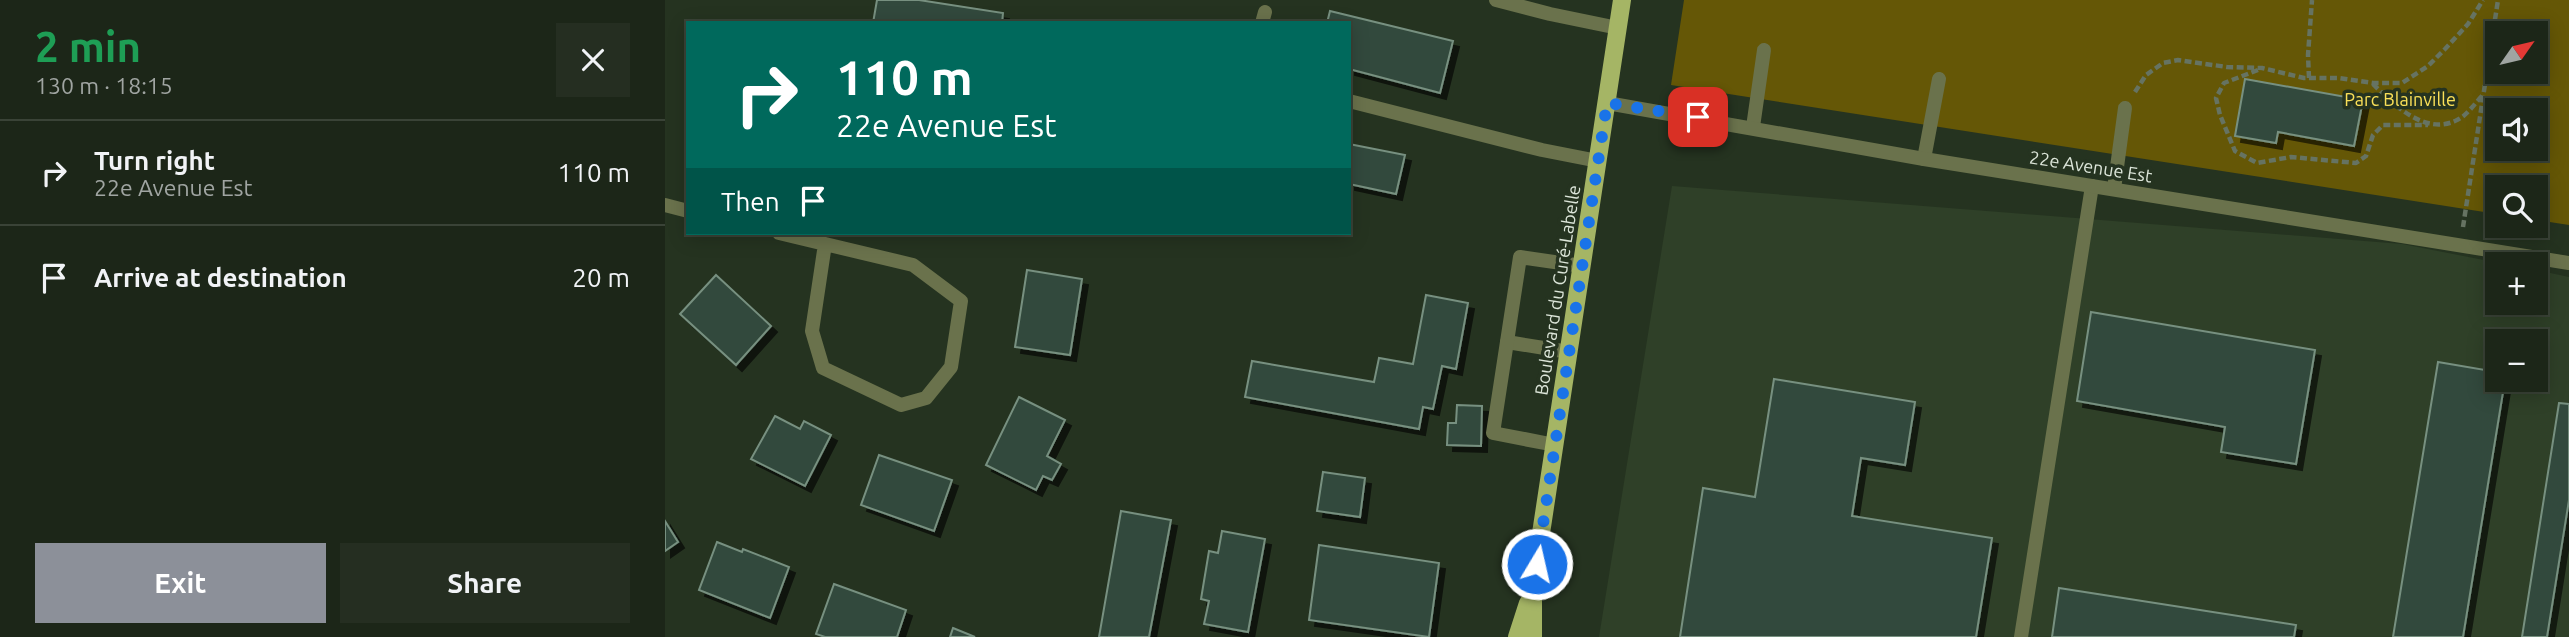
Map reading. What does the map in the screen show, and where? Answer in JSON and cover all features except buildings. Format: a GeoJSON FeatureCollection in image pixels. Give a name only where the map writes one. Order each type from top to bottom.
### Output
{"type":"FeatureCollection","features":[{"type":"Feature","properties":{"kind":"main road","name":"Boulevard du Curé-Labelle"},"geometry":{"type":"LineString","coordinates":[[1517,637],[1533,586],[1622,0]]}},
{"type":"Feature","properties":{"kind":"main road","name":"Boulevard du Curé-Labelle"},"geometry":{"type":"LineString","coordinates":[[1533,586],[1534,637]]}},
{"type":"Feature","properties":{"kind":"street"},"geometry":{"type":"LineString","coordinates":[[1496,0],[1618,28]]}},
{"type":"Feature","properties":{"kind":"street"},"geometry":{"type":"LineString","coordinates":[[1753,127],[1764,50]]}},
{"type":"Feature","properties":{"kind":"street"},"geometry":{"type":"LineString","coordinates":[[1924,159],[1939,79]]}},
{"type":"Feature","properties":{"kind":"street"},"geometry":{"type":"LineString","coordinates":[[1351,102],[1542,150],[1598,161]]}},
{"type":"Feature","properties":{"kind":"street","name":"22e Avenue Est"},"geometry":{"type":"LineString","coordinates":[[1607,103],[1924,159],[2569,263]]}},
{"type":"Feature","properties":{"kind":"street"},"geometry":{"type":"LineString","coordinates":[[2114,189],[2125,108]]}},
{"type":"Feature","properties":{"kind":"street"},"geometry":{"type":"LineString","coordinates":[[2021,637],[2092,186]]}},
{"type":"Feature","properties":{"kind":"street"},"geometry":{"type":"LineString","coordinates":[[665,205],[686,210]]}},
{"type":"Feature","properties":{"kind":"street"},"geometry":{"type":"LineString","coordinates":[[787,235],[913,265],[961,301],[951,368],[926,398],[901,405],[823,368],[812,331],[825,244]]}},
{"type":"Feature","properties":{"kind":"street"},"geometry":{"type":"LineString","coordinates":[[1555,445],[1493,433],[1520,257],[1582,266]]}},
{"type":"Feature","properties":{"kind":"street"},"geometry":{"type":"LineString","coordinates":[[1507,342],[1569,352]]}},
{"type":"Feature","properties":{"kind":"path"},"geometry":{"type":"LineString","coordinates":[[2309,78],[2312,0]]}},
{"type":"Feature","properties":{"kind":"path"},"geometry":{"type":"LineString","coordinates":[[2125,108],[2146,75],[2163,62],[2178,60],[2227,67],[2262,68],[2309,78],[2402,83],[2428,66],[2468,24],[2483,0]]}},
{"type":"Feature","properties":{"kind":"path"},"geometry":{"type":"LineString","coordinates":[[2461,244],[2498,0]]}},
{"type":"Feature","properties":{"kind":"path"},"geometry":{"type":"LineString","coordinates":[[2262,68],[2224,83],[2216,98],[2235,151],[2256,163],[2291,157],[2356,163],[2366,156],[2373,135],[2383,125],[2428,125],[2454,121],[2484,94]]}},
{"type":"Feature","properties":{"kind":"path"},"geometry":{"type":"LineString","coordinates":[[2373,83],[2391,102],[2428,125]]}},
{"type":"Feature","properties":{"kind":"shaded area"},"geometry":{"type":"Polygon","coordinates":[[[1672,186],[2402,244],[2485,260],[2485,315],[2548,315],[2548,273],[2569,277],[2569,637],[1599,637],[1672,186]]]}},
{"type":"Feature","properties":{"kind":"green space","name":"Parc Blainville"},"geometry":{"type":"Polygon","coordinates":[[[1684,0],[2569,0],[2569,225],[2548,222],[2548,175],[2485,175],[2485,212],[1671,85],[1684,0]]]}},
{"type":"Feature","properties":{"kind":"route"},"geometry":{"type":"LineString","coordinates":[[1537,564],[1607,103],[1698,117]]}}]}
